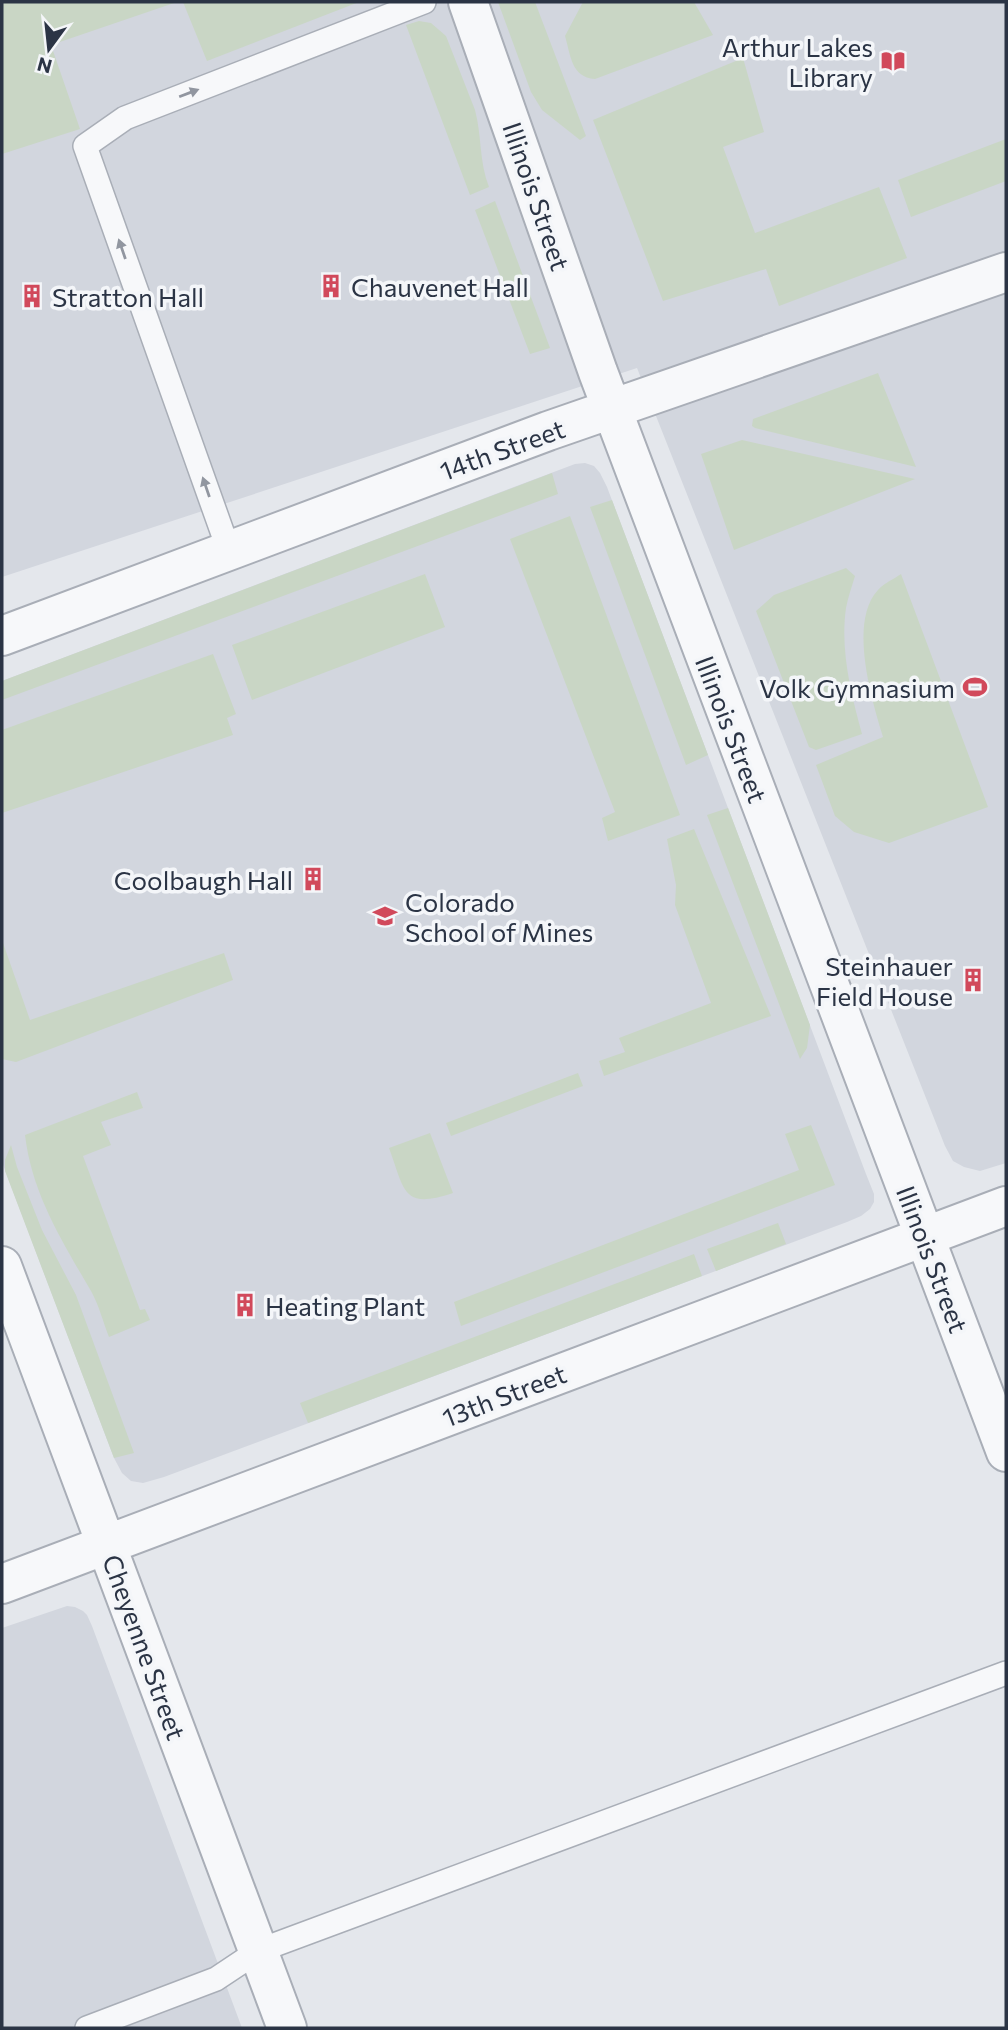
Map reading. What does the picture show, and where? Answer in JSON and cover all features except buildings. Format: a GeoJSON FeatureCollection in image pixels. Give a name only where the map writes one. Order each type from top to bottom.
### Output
{"type":"FeatureCollection","features":[{"type":"Feature","properties":{"kind":"street","name":"Illinois Street"},"geometry":{"type":"LineString","coordinates":[[468,2],[612,409],[1006,1452]]}},
{"type":"Feature","properties":{"kind":"street","name":"14th Street"},"geometry":{"type":"LineString","coordinates":[[2,636],[612,409],[1006,272]]}},
{"type":"Feature","properties":{"kind":"street","name":"13th Street"},"geometry":{"type":"LineString","coordinates":[[2,1584],[1006,1206]]}},
{"type":"Feature","properties":{"kind":"street","name":"Cheyenne Street"},"geometry":{"type":"LineString","coordinates":[[2,1266],[287,2028]]}},
{"type":"Feature","properties":{"kind":"lane"},"geometry":{"type":"LineString","coordinates":[[229,551],[85,146],[125,118],[424,2]]}},
{"type":"Feature","properties":{"kind":"lane"},"geometry":{"type":"LineString","coordinates":[[87,2028],[216,1979],[258,1951],[1006,1673]]}},
{"type":"Feature","properties":{"kind":"shaded area"},"geometry":{"type":"Polygon","coordinates":[[[2,2],[1006,2],[1006,1163],[980,1171],[964,1167],[953,1161],[945,1146],[637,368],[2,577],[2,2]]]}},
{"type":"Feature","properties":{"kind":"shaded area","name":"Colorado School of Mines"},"geometry":{"type":"Polygon","coordinates":[[[575,464],[594,466],[607,487],[874,1194],[874,1202],[861,1216],[847,1222],[164,1477],[143,1483],[131,1481],[122,1473],[114,1458],[2,1162],[2,681],[575,464]]]}},
{"type":"Feature","properties":{"kind":"shaded area"},"geometry":{"type":"Polygon","coordinates":[[[67,1606],[83,1611],[92,1626],[242,2028],[2,2028],[2,1628],[67,1606]]]}},
{"type":"Feature","properties":{"kind":"green space"},"geometry":{"type":"Polygon","coordinates":[[[2,2],[177,2],[51,45],[80,129],[2,154],[2,2]]]}},
{"type":"Feature","properties":{"kind":"green space"},"geometry":{"type":"Polygon","coordinates":[[[183,2],[359,2],[207,61],[183,2]]]}},
{"type":"Feature","properties":{"kind":"green space"},"geometry":{"type":"Polygon","coordinates":[[[498,2],[535,2],[586,136],[580,140],[542,110],[531,92],[498,2]]]}},
{"type":"Feature","properties":{"kind":"green space"},"geometry":{"type":"Polygon","coordinates":[[[583,2],[694,2],[713,35],[595,79],[587,77],[573,64],[565,36],[583,2]]]}},
{"type":"Feature","properties":{"kind":"green space"},"geometry":{"type":"Polygon","coordinates":[[[419,21],[431,23],[446,36],[475,110],[489,187],[470,195],[406,25],[419,21]]]}},
{"type":"Feature","properties":{"kind":"green space"},"geometry":{"type":"Polygon","coordinates":[[[743,58],[764,132],[723,147],[755,233],[879,187],[907,258],[779,306],[766,269],[663,301],[593,120],[743,58]]]}},
{"type":"Feature","properties":{"kind":"green space"},"geometry":{"type":"Polygon","coordinates":[[[1006,139],[1006,181],[911,217],[898,180],[1006,139]]]}},
{"type":"Feature","properties":{"kind":"green space"},"geometry":{"type":"Polygon","coordinates":[[[495,201],[550,348],[530,354],[475,210],[495,201]]]}},
{"type":"Feature","properties":{"kind":"green space"},"geometry":{"type":"Polygon","coordinates":[[[878,373],[916,467],[752,426],[753,419],[878,373]]]}},
{"type":"Feature","properties":{"kind":"green space"},"geometry":{"type":"Polygon","coordinates":[[[742,440],[915,479],[734,550],[701,454],[742,440]]]}},
{"type":"Feature","properties":{"kind":"green space"},"geometry":{"type":"Polygon","coordinates":[[[552,473],[558,494],[2,700],[2,681],[552,473]]]}},
{"type":"Feature","properties":{"kind":"green space"},"geometry":{"type":"Polygon","coordinates":[[[612,500],[708,755],[686,765],[590,507],[612,500]]]}},
{"type":"Feature","properties":{"kind":"green space"},"geometry":{"type":"Polygon","coordinates":[[[570,516],[680,815],[608,841],[602,818],[615,812],[510,539],[570,516]]]}},
{"type":"Feature","properties":{"kind":"green space"},"geometry":{"type":"Polygon","coordinates":[[[846,568],[855,576],[846,608],[844,640],[851,688],[862,734],[816,750],[809,747],[756,611],[774,595],[846,568]]]}},
{"type":"Feature","properties":{"kind":"green space"},"geometry":{"type":"Polygon","coordinates":[[[425,574],[445,627],[252,700],[232,645],[425,574]]]}},
{"type":"Feature","properties":{"kind":"green space"},"geometry":{"type":"Polygon","coordinates":[[[901,574],[988,807],[889,843],[854,832],[835,816],[816,765],[883,737],[865,662],[865,621],[869,604],[878,590],[901,574]]]}},
{"type":"Feature","properties":{"kind":"green space"},"geometry":{"type":"Polygon","coordinates":[[[213,654],[236,714],[227,718],[233,735],[2,813],[2,730],[213,654]]]}},
{"type":"Feature","properties":{"kind":"green space"},"geometry":{"type":"Polygon","coordinates":[[[728,808],[810,1025],[807,1048],[800,1059],[707,815],[728,808]]]}},
{"type":"Feature","properties":{"kind":"green space"},"geometry":{"type":"Polygon","coordinates":[[[694,829],[771,1016],[604,1076],[599,1061],[625,1052],[619,1038],[711,1003],[675,905],[676,885],[667,839],[694,829]]]}},
{"type":"Feature","properties":{"kind":"green space"},"geometry":{"type":"Polygon","coordinates":[[[2,940],[30,1020],[224,953],[233,980],[16,1062],[2,1059],[2,940]]]}},
{"type":"Feature","properties":{"kind":"green space"},"geometry":{"type":"Polygon","coordinates":[[[578,1073],[583,1086],[451,1136],[446,1123],[578,1073]]]}},
{"type":"Feature","properties":{"kind":"green space"},"geometry":{"type":"Polygon","coordinates":[[[137,1092],[143,1108],[101,1122],[111,1145],[83,1156],[140,1310],[145,1309],[150,1320],[109,1337],[94,1296],[41,1197],[25,1135],[137,1092]]]}},
{"type":"Feature","properties":{"kind":"green space"},"geometry":{"type":"Polygon","coordinates":[[[811,1125],[835,1185],[461,1326],[454,1302],[799,1170],[785,1134],[811,1125]]]}},
{"type":"Feature","properties":{"kind":"green space"},"geometry":{"type":"Polygon","coordinates":[[[430,1133],[453,1193],[436,1198],[415,1198],[403,1186],[389,1148],[430,1133]]]}},
{"type":"Feature","properties":{"kind":"green space"},"geometry":{"type":"Polygon","coordinates":[[[11,1145],[42,1230],[76,1295],[134,1453],[114,1458],[5,1171],[5,1160],[11,1145]]]}},
{"type":"Feature","properties":{"kind":"green space"},"geometry":{"type":"Polygon","coordinates":[[[778,1223],[786,1244],[716,1271],[707,1249],[778,1223]]]}},
{"type":"Feature","properties":{"kind":"green space"},"geometry":{"type":"Polygon","coordinates":[[[694,1254],[702,1276],[308,1423],[300,1403],[694,1254]]]}},
{"type":"Feature","properties":{"kind":"place","name":"Arthur Lakes Library"},"geometry":{"type":"Point","coordinates":[893,61]}},
{"type":"Feature","properties":{"kind":"place","name":"Chauvenet Hall"},"geometry":{"type":"Point","coordinates":[331,286]}},
{"type":"Feature","properties":{"kind":"place","name":"Stratton Hall"},"geometry":{"type":"Point","coordinates":[32,296]}},
{"type":"Feature","properties":{"kind":"place","name":"Volk Gymnasium"},"geometry":{"type":"Point","coordinates":[975,687]}},
{"type":"Feature","properties":{"kind":"place","name":"Coolbaugh Hall"},"geometry":{"type":"Point","coordinates":[313,879]}},
{"type":"Feature","properties":{"kind":"place","name":"Colorado School of Mines"},"geometry":{"type":"Point","coordinates":[385,916]}},
{"type":"Feature","properties":{"kind":"place","name":"Steinhauer Field House"},"geometry":{"type":"Point","coordinates":[973,980]}},
{"type":"Feature","properties":{"kind":"place","name":"Heating Plant"},"geometry":{"type":"Point","coordinates":[245,1305]}}]}
